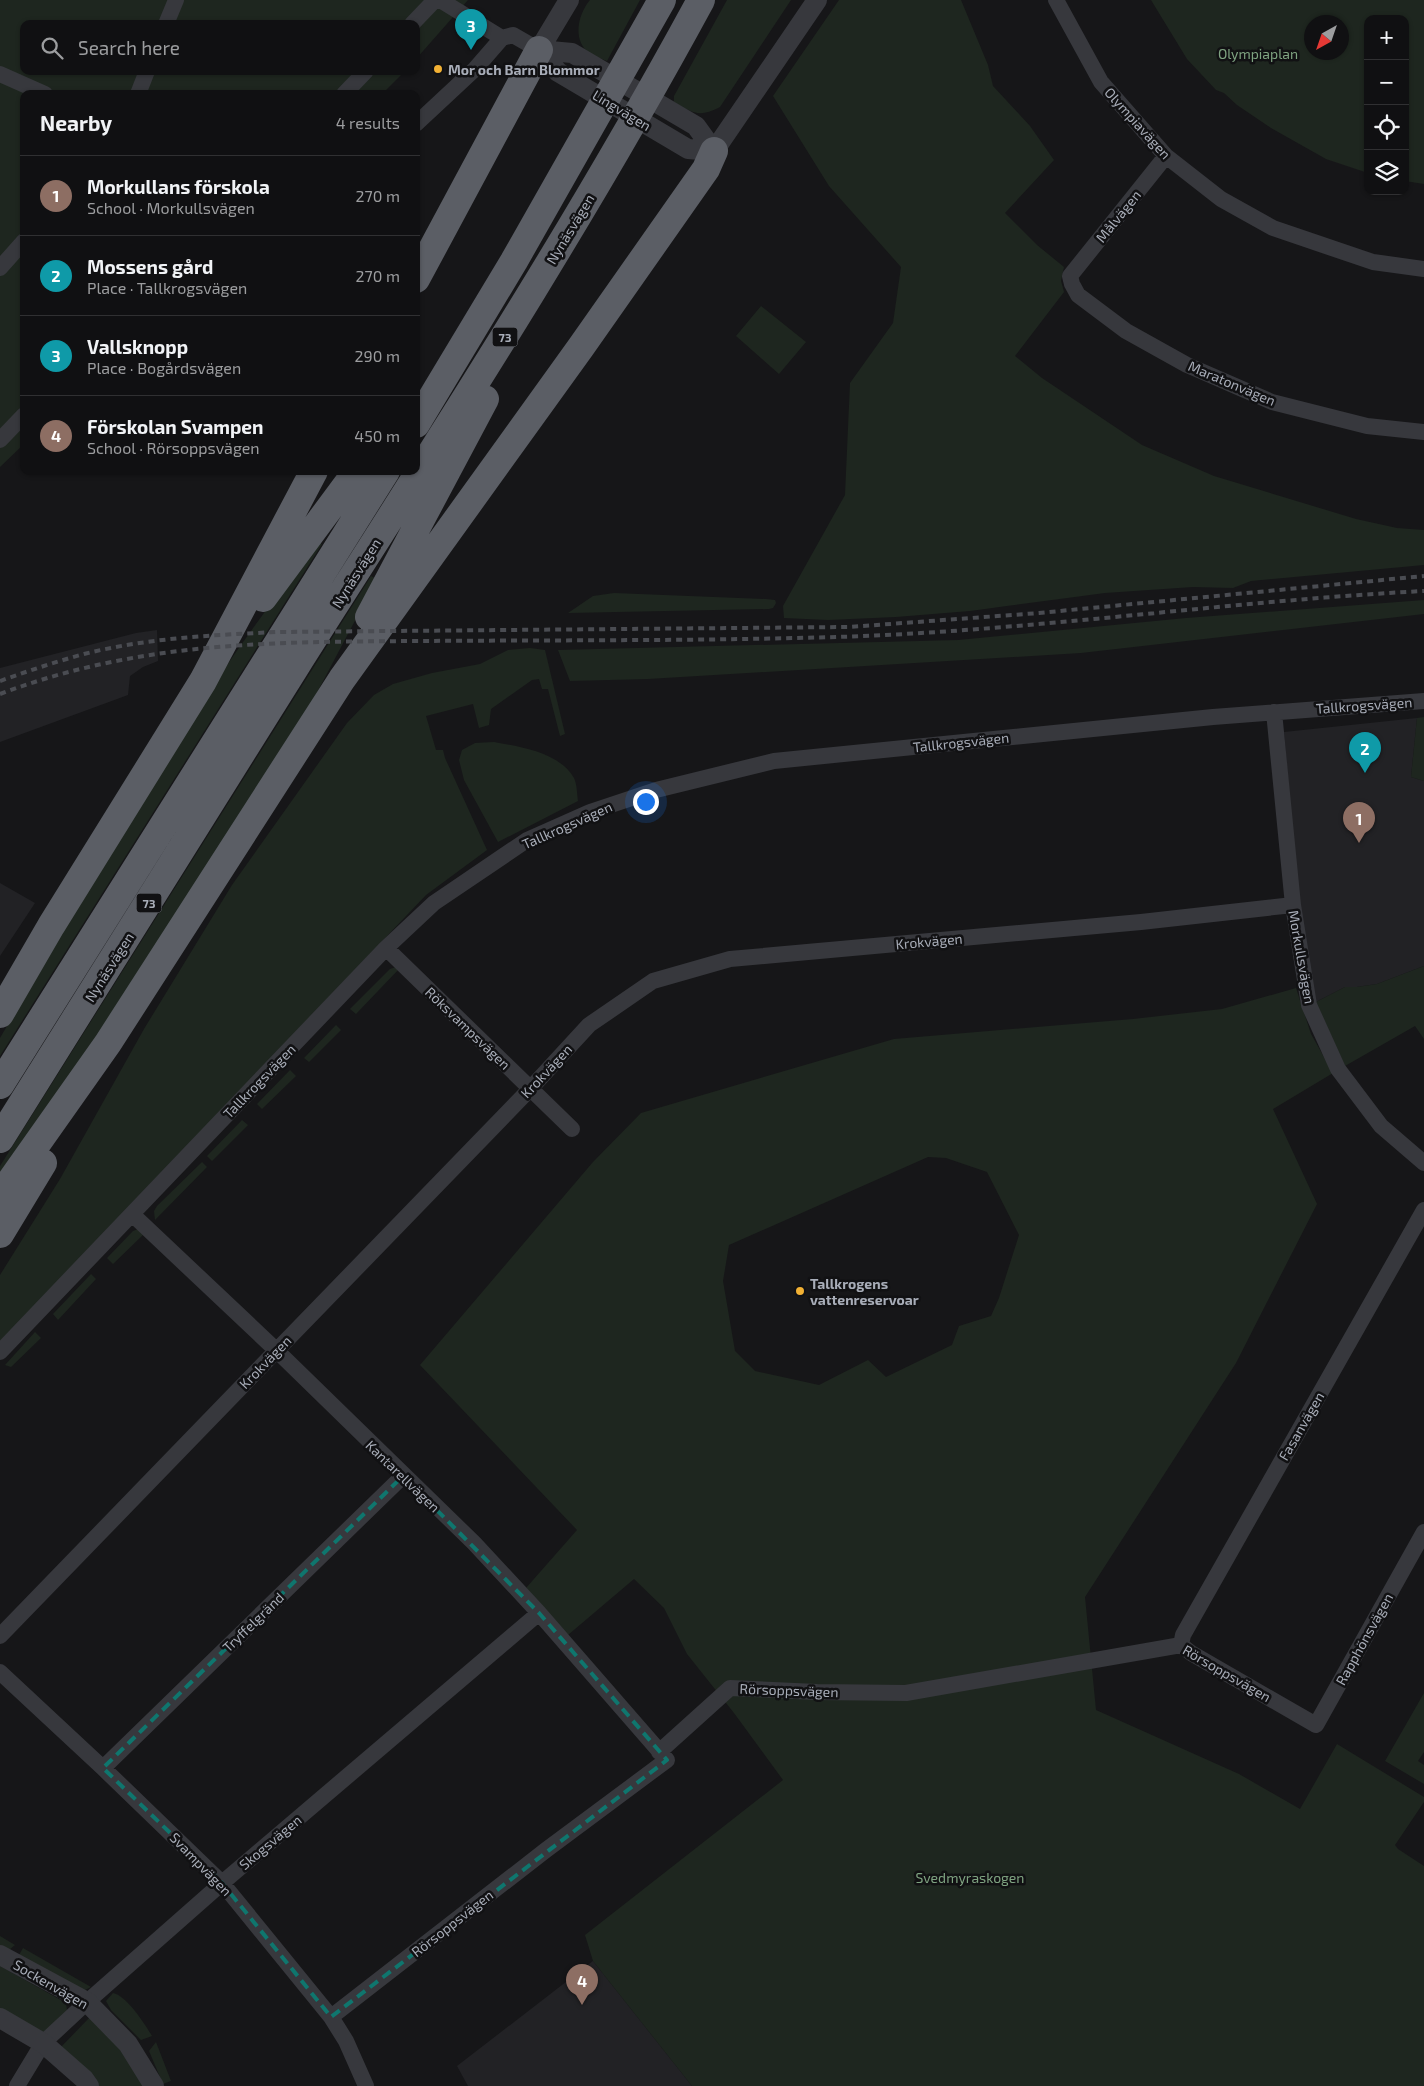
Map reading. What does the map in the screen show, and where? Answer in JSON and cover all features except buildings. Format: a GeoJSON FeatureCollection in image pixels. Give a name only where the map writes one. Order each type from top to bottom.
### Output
{"type":"FeatureCollection","features":[{"type":"Feature","properties":{"kind":"highway","name":"73"},"geometry":{"type":"LineString","coordinates":[[420,417],[514,261],[662,0]]}},
{"type":"Feature","properties":{"kind":"highway","name":"Nynäsvägen"},"geometry":{"type":"LineString","coordinates":[[420,472],[575,221],[655,84],[700,0]]}},
{"type":"Feature","properties":{"kind":"highway"},"geometry":{"type":"LineString","coordinates":[[420,272],[539,50]]}},
{"type":"Feature","properties":{"kind":"highway"},"geometry":{"type":"LineString","coordinates":[[0,1196],[108,1043],[342,680],[706,169],[701,150]]}},
{"type":"Feature","properties":{"kind":"highway"},"geometry":{"type":"LineString","coordinates":[[420,386],[473,306],[530,213],[575,154]]}},
{"type":"Feature","properties":{"kind":"highway"},"geometry":{"type":"LineString","coordinates":[[316,718],[485,399],[518,343],[575,221]]}},
{"type":"Feature","properties":{"kind":"highway"},"geometry":{"type":"LineString","coordinates":[[0,1014],[51,926],[203,680],[312,475]]}},
{"type":"Feature","properties":{"kind":"highway"},"geometry":{"type":"LineString","coordinates":[[203,680],[354,475]]}},
{"type":"Feature","properties":{"kind":"highway","name":"Nynäsvägen"},"geometry":{"type":"LineString","coordinates":[[0,1085],[383,475]]}},
{"type":"Feature","properties":{"kind":"highway","name":"Nynäsvägen"},"geometry":{"type":"LineString","coordinates":[[0,1139],[418,475]]}},
{"type":"Feature","properties":{"kind":"highway"},"geometry":{"type":"LineString","coordinates":[[0,990],[27,948],[51,926]]}},
{"type":"Feature","properties":{"kind":"highway"},"geometry":{"type":"LineString","coordinates":[[0,1234],[61,1132],[108,1043]]}},
{"type":"Feature","properties":{"kind":"street"},"geometry":{"type":"LineString","coordinates":[[168,20],[176,0]]}},
{"type":"Feature","properties":{"kind":"street"},"geometry":{"type":"LineString","coordinates":[[416,20],[435,0]]}},
{"type":"Feature","properties":{"kind":"street"},"geometry":{"type":"LineString","coordinates":[[440,0],[502,38]]}},
{"type":"Feature","properties":{"kind":"street"},"geometry":{"type":"LineString","coordinates":[[420,120],[475,68],[502,38],[513,35],[539,50],[570,0]]}},
{"type":"Feature","properties":{"kind":"street"},"geometry":{"type":"LineString","coordinates":[[701,150],[817,0]]}},
{"type":"Feature","properties":{"kind":"street","name":"Olympiavägen"},"geometry":{"type":"LineString","coordinates":[[1056,0],[1101,82],[1166,156],[1221,199],[1273,228],[1373,262],[1424,269]]}},
{"type":"Feature","properties":{"kind":"street","name":"Lingvägen"},"geometry":{"type":"LineString","coordinates":[[539,50],[572,53],[696,126],[701,150]]}},
{"type":"Feature","properties":{"kind":"street","name":"Lingvägen"},"geometry":{"type":"LineString","coordinates":[[539,50],[558,72],[701,150]]}},
{"type":"Feature","properties":{"kind":"street"},"geometry":{"type":"LineString","coordinates":[[0,74],[36,90]]}},
{"type":"Feature","properties":{"kind":"street"},"geometry":{"type":"LineString","coordinates":[[140,90],[145,75]]}},
{"type":"Feature","properties":{"kind":"street"},"geometry":{"type":"LineString","coordinates":[[348,90],[362,75]]}},
{"type":"Feature","properties":{"kind":"street","name":"Målvägen"},"geometry":{"type":"LineString","coordinates":[[1070,276],[1166,156]]}},
{"type":"Feature","properties":{"kind":"street"},"geometry":{"type":"LineString","coordinates":[[0,268],[20,246]]}},
{"type":"Feature","properties":{"kind":"street","name":"Maratonvägen"},"geometry":{"type":"LineString","coordinates":[[1070,276],[1078,295],[1126,331],[1187,365],[1272,402],[1367,426],[1424,432]]}},
{"type":"Feature","properties":{"kind":"street"},"geometry":{"type":"LineString","coordinates":[[0,440],[20,420]]}},
{"type":"Feature","properties":{"kind":"street","name":"Tallkrogsvägen"},"geometry":{"type":"LineString","coordinates":[[0,1352],[386,948],[434,903],[527,840],[590,812],[656,790],[774,761],[1274,712],[1424,701]]}},
{"type":"Feature","properties":{"kind":"street","name":"Morkullsvägen"},"geometry":{"type":"LineString","coordinates":[[1274,712],[1293,905],[1309,1005],[1338,1069],[1381,1126],[1424,1163]]}},
{"type":"Feature","properties":{"kind":"street","name":"Krokvägen"},"geometry":{"type":"LineString","coordinates":[[0,1636],[531,1088],[589,1025],[653,981],[730,959],[1142,922],[1293,905]]}},
{"type":"Feature","properties":{"kind":"street","name":"Röksvampsvägen"},"geometry":{"type":"LineString","coordinates":[[386,948],[572,1129]]}},
{"type":"Feature","properties":{"kind":"street","name":"Fasanvägen"},"geometry":{"type":"LineString","coordinates":[[1181,1645],[1183,1635],[1424,1210]]}},
{"type":"Feature","properties":{"kind":"street","name":"Kantarellvägen"},"geometry":{"type":"LineString","coordinates":[[132,1214],[276,1350],[403,1476],[474,1543],[539,1613],[659,1752]]}},
{"type":"Feature","properties":{"kind":"street","name":"Tryffelgränd"},"geometry":{"type":"LineString","coordinates":[[103,1768],[403,1476]]}},
{"type":"Feature","properties":{"kind":"street","name":"Rapphönsvägen"},"geometry":{"type":"LineString","coordinates":[[1295,1712],[1316,1725],[1424,1532]]}},
{"type":"Feature","properties":{"kind":"street","name":"Skogsvägen"},"geometry":{"type":"LineString","coordinates":[[17,2086],[43,2043],[86,2002],[222,1883],[539,1613]]}},
{"type":"Feature","properties":{"kind":"street","name":"Rörsoppsvägen"},"geometry":{"type":"LineString","coordinates":[[330,2017],[546,1850],[667,1760],[659,1752],[730,1688],[817,1692],[906,1693],[1181,1645],[1191,1653],[1295,1712]]}},
{"type":"Feature","properties":{"kind":"street","name":"Svampvägen"},"geometry":{"type":"LineString","coordinates":[[0,1672],[222,1883],[330,2017],[346,2041],[366,2086]]}},
{"type":"Feature","properties":{"kind":"street","name":"Sockenvägen"},"geometry":{"type":"LineString","coordinates":[[0,1955],[86,2002],[128,2044],[154,2086]]}},
{"type":"Feature","properties":{"kind":"street"},"geometry":{"type":"LineString","coordinates":[[0,2018],[43,2043],[84,2079],[88,2086]]}},
{"type":"Feature","properties":{"kind":"highlighted area"},"geometry":{"type":"Polygon","coordinates":[[[403,1476],[539,1613],[667,1760],[331,2017],[222,1883],[103,1768],[403,1476]]]}},
{"type":"Feature","properties":{"kind":"shaded area"},"geometry":{"type":"Polygon","coordinates":[[[157,630],[158,661],[143,667],[130,676],[128,695],[0,742],[0,668],[136,633],[157,630]]]}},
{"type":"Feature","properties":{"kind":"shaded area"},"geometry":{"type":"Polygon","coordinates":[[[1417,718],[1411,777],[1424,781],[1424,966],[1377,984],[1345,987],[1316,1002],[1299,905],[1284,732],[1417,718]]]}},
{"type":"Feature","properties":{"kind":"shaded area"},"geometry":{"type":"Polygon","coordinates":[[[0,883],[35,903],[0,956],[0,883]]]}},
{"type":"Feature","properties":{"kind":"shaded area"},"geometry":{"type":"Polygon","coordinates":[[[593,1961],[692,2086],[468,2086],[457,2066],[593,1961]]]}},
{"type":"Feature","properties":{"kind":"green space"},"geometry":{"type":"Polygon","coordinates":[[[0,0],[468,0],[420,54],[420,20],[20,20],[20,75],[401,75],[386,90],[20,90],[20,448],[0,467],[0,0]]]}},
{"type":"Feature","properties":{"kind":"green space"},"geometry":{"type":"Polygon","coordinates":[[[590,0],[640,0],[607,61],[589,53],[580,41],[580,19],[590,0]]]}},
{"type":"Feature","properties":{"kind":"green space"},"geometry":{"type":"Polygon","coordinates":[[[727,0],[791,0],[720,107],[707,112],[696,113],[674,102],[674,96],[727,0]]]}},
{"type":"Feature","properties":{"kind":"green space"},"geometry":{"type":"Polygon","coordinates":[[[839,0],[961,0],[988,65],[993,86],[1030,126],[1054,160],[1005,213],[1037,245],[1064,267],[1061,281],[1064,292],[1015,356],[1042,378],[1142,445],[1214,476],[1356,519],[1397,528],[1424,530],[1424,565],[1251,581],[1233,588],[1193,587],[1105,593],[970,611],[828,620],[784,618],[783,606],[845,495],[850,383],[893,323],[901,267],[829,186],[773,96],[839,0]]]}},
{"type":"Feature","properties":{"kind":"green space","name":"Olympiaplan"},"geometry":{"type":"Polygon","coordinates":[[[1151,0],[1424,0],[1424,184],[1409,182],[1409,15],[1364,15],[1364,172],[1326,159],[1271,128],[1237,105],[1224,93],[1216,90],[1187,59],[1151,0]]]}},
{"type":"Feature","properties":{"kind":"green space"},"geometry":{"type":"Polygon","coordinates":[[[761,306],[806,342],[779,374],[736,336],[761,306]]]}},
{"type":"Feature","properties":{"kind":"green space"},"geometry":{"type":"Polygon","coordinates":[[[317,541],[322,544],[0,1056],[0,1038],[143,796],[222,672],[317,541]]]}},
{"type":"Feature","properties":{"kind":"green space"},"geometry":{"type":"Polygon","coordinates":[[[371,576],[377,579],[312,702],[0,1186],[0,1166],[371,576]]]}},
{"type":"Feature","properties":{"kind":"green space"},"geometry":{"type":"Polygon","coordinates":[[[614,593],[766,599],[775,600],[776,603],[773,608],[769,609],[568,613],[593,596],[614,593]]]}},
{"type":"Feature","properties":{"kind":"green space"},"geometry":{"type":"Polygon","coordinates":[[[1424,600],[1424,614],[1081,653],[648,679],[570,681],[558,650],[958,640],[1186,618],[1424,600]]]}},
{"type":"Feature","properties":{"kind":"green space"},"geometry":{"type":"Polygon","coordinates":[[[530,648],[545,650],[565,734],[560,736],[548,689],[542,689],[539,679],[532,680],[491,709],[489,725],[479,728],[473,704],[426,716],[436,750],[443,750],[487,850],[426,895],[0,1343],[0,1275],[60,1179],[144,1029],[232,885],[347,723],[374,695],[393,684],[432,673],[480,664],[508,650],[530,648]]]}},
{"type":"Feature","properties":{"kind":"green space"},"geometry":{"type":"Polygon","coordinates":[[[1424,717],[1424,781],[1411,777],[1417,718],[1424,717]]]}},
{"type":"Feature","properties":{"kind":"green space"},"geometry":{"type":"Polygon","coordinates":[[[494,742],[538,752],[559,762],[574,778],[578,801],[498,842],[464,780],[459,760],[462,750],[475,743],[494,742]]]}},
{"type":"Feature","properties":{"kind":"green space"},"geometry":{"type":"Polygon","coordinates":[[[1424,966],[1424,1039],[1415,1026],[1345,1066],[1316,1002],[1345,987],[1377,984],[1424,966]]]}},
{"type":"Feature","properties":{"kind":"green space"},"geometry":{"type":"Polygon","coordinates":[[[396,967],[399,969],[356,1014],[350,1009],[390,969],[396,967]]]}},
{"type":"Feature","properties":{"kind":"green space","name":"Svedmyraskogen"},"geometry":{"type":"Polygon","coordinates":[[[1296,988],[1311,1034],[1333,1073],[1273,1109],[1317,1204],[1236,1363],[1085,1597],[1096,1710],[1239,1774],[1300,1809],[1337,1744],[1424,1797],[1424,1802],[1395,1845],[1424,1866],[1424,2086],[692,2086],[593,1961],[585,1935],[783,1780],[734,1713],[687,1654],[664,1608],[634,1579],[568,1635],[526,1588],[577,1530],[420,1365],[593,1162],[641,1113],[894,1039],[1133,1019],[1222,1009],[1296,988]],[[928,1157],[729,1245],[723,1281],[735,1351],[755,1371],[819,1385],[868,1360],[886,1377],[952,1345],[959,1326],[991,1316],[999,1298],[1019,1235],[987,1172],[946,1158],[928,1157]]]}},
{"type":"Feature","properties":{"kind":"green space"},"geometry":{"type":"Polygon","coordinates":[[[336,1025],[341,1030],[309,1062],[304,1058],[336,1025]]]}},
{"type":"Feature","properties":{"kind":"green space"},"geometry":{"type":"Polygon","coordinates":[[[290,1070],[296,1076],[262,1109],[257,1104],[290,1070]]]}},
{"type":"Feature","properties":{"kind":"green space"},"geometry":{"type":"Polygon","coordinates":[[[242,1120],[248,1125],[212,1161],[207,1156],[242,1120]]]}},
{"type":"Feature","properties":{"kind":"green space"},"geometry":{"type":"Polygon","coordinates":[[[202,1162],[207,1167],[155,1220],[154,1211],[157,1206],[202,1162]]]}},
{"type":"Feature","properties":{"kind":"green space"},"geometry":{"type":"Polygon","coordinates":[[[138,1229],[144,1234],[113,1264],[107,1258],[133,1231],[138,1229]]]}},
{"type":"Feature","properties":{"kind":"green space"},"geometry":{"type":"Polygon","coordinates":[[[91,1274],[96,1279],[58,1320],[53,1314],[91,1274]]]}},
{"type":"Feature","properties":{"kind":"green space"},"geometry":{"type":"Polygon","coordinates":[[[35,1332],[41,1338],[11,1367],[5,1365],[35,1332]]]}},
{"type":"Feature","properties":{"kind":"green space"},"geometry":{"type":"Polygon","coordinates":[[[1424,1693],[1424,1752],[1418,1761],[1424,1765],[1424,1784],[1385,1761],[1424,1693]]]}},
{"type":"Feature","properties":{"kind":"green space"},"geometry":{"type":"Polygon","coordinates":[[[0,1936],[15,1945],[9,1950],[0,1945],[0,1936]]]}},
{"type":"Feature","properties":{"kind":"green space"},"geometry":{"type":"Polygon","coordinates":[[[23,1948],[91,1987],[83,1991],[19,1955],[23,1948]]]}},
{"type":"Feature","properties":{"kind":"green space"},"geometry":{"type":"Polygon","coordinates":[[[0,1966],[66,2003],[67,2010],[43,2035],[0,2009],[0,1966]]]}},
{"type":"Feature","properties":{"kind":"green space"},"geometry":{"type":"Polygon","coordinates":[[[113,1993],[129,2004],[152,2036],[141,2040],[111,2010],[106,2001],[113,1993]]]}},
{"type":"Feature","properties":{"kind":"green space"},"geometry":{"type":"Polygon","coordinates":[[[90,2017],[113,2036],[145,2086],[99,2086],[90,2072],[61,2047],[90,2017]]]}},
{"type":"Feature","properties":{"kind":"green space"},"geometry":{"type":"Polygon","coordinates":[[[156,2042],[171,2081],[163,2084],[149,2051],[156,2042]]]}},
{"type":"Feature","properties":{"kind":"railway"},"geometry":{"type":"LineString","coordinates":[[0,681],[84,654],[132,644],[204,636],[277,632],[849,627],[1039,613],[1424,576]]}},
{"type":"Feature","properties":{"kind":"railway"},"geometry":{"type":"LineString","coordinates":[[0,694],[52,677],[155,654],[258,644],[364,641],[732,639],[910,634],[1424,591]]}},
{"type":"Feature","properties":{"kind":"place","name":"Vallsknopp"},"geometry":{"type":"Point","coordinates":[471,50]}},
{"type":"Feature","properties":{"kind":"place","name":"Mor och Barn Blommor"},"geometry":{"type":"Point","coordinates":[438,69]}},
{"type":"Feature","properties":{"kind":"place","name":"Mossens gård"},"geometry":{"type":"Point","coordinates":[1365,773]}},
{"type":"Feature","properties":{"kind":"place","name":"Morkullans förskola"},"geometry":{"type":"Point","coordinates":[1359,843]}},
{"type":"Feature","properties":{"kind":"place","name":"Tallkrogens vattenreservoar"},"geometry":{"type":"Point","coordinates":[800,1291]}},
{"type":"Feature","properties":{"kind":"place","name":"Förskolan Svampen"},"geometry":{"type":"Point","coordinates":[582,2005]}}]}
